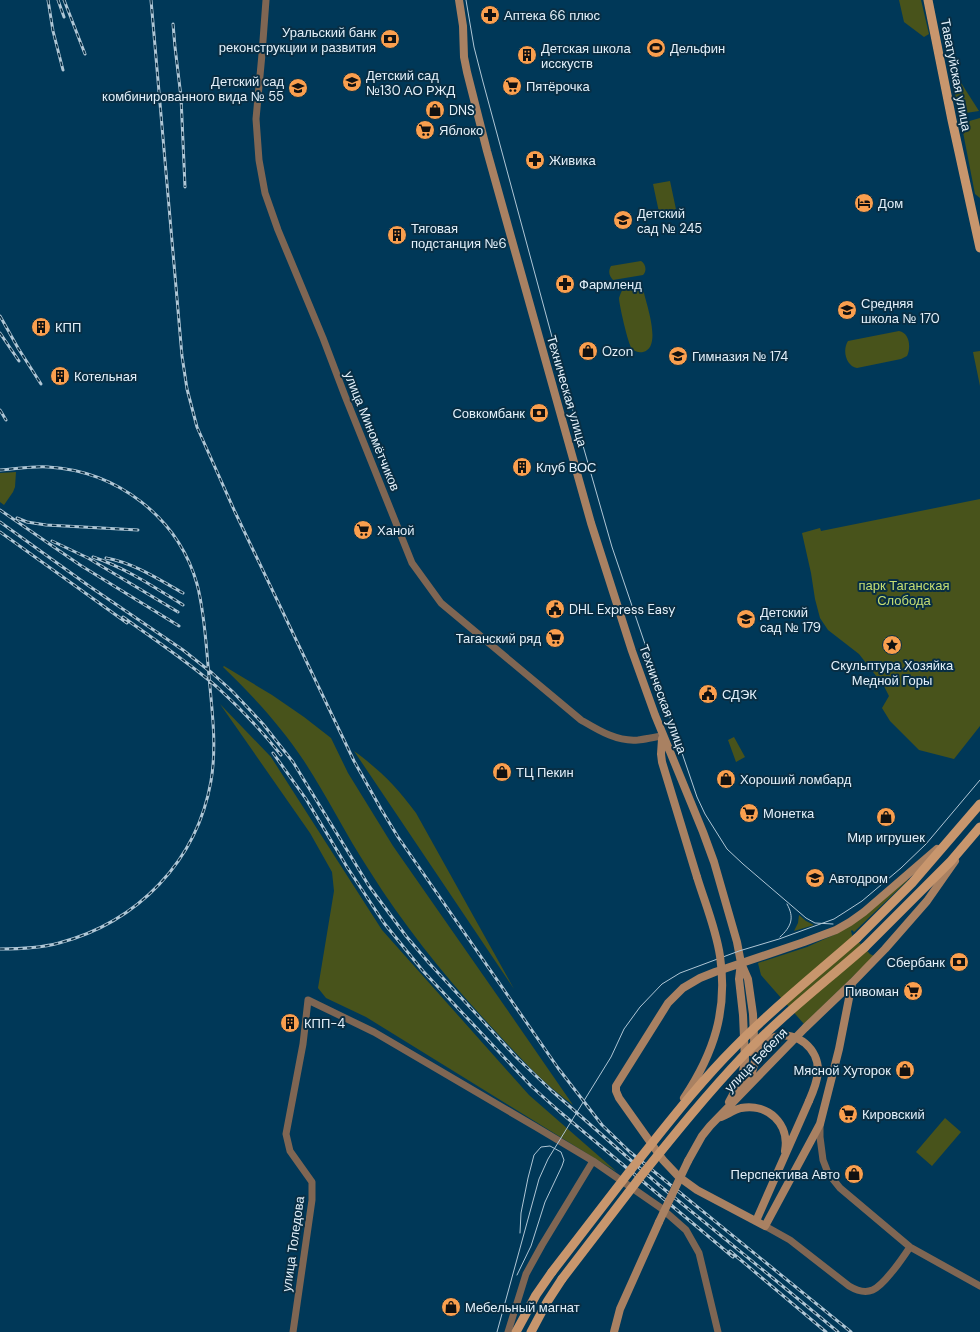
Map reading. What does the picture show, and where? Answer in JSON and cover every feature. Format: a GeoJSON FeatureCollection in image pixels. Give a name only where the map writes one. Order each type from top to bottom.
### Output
{"type":"FeatureCollection","features":[{"type":"Feature","properties":{"kind":"main road","name":"Техническая улица"},"geometry":{"type":"LineString","coordinates":[[459,0],[463,26],[464,57],[487,152],[594,534],[632,651],[663,736],[714,862],[741,963],[748,979],[755,1061],[750,1080],[742,1093]]}},
{"type":"Feature","properties":{"kind":"main road","name":"Таватуйская улица"},"geometry":{"type":"LineString","coordinates":[[928,0],[980,248]]}},
{"type":"Feature","properties":{"kind":"main road"},"geometry":{"type":"LineString","coordinates":[[663,736],[661,754],[662,762],[714,931],[720,955],[722,982],[722,1006],[719,1025],[707,1059],[694,1084],[668,1124]]}},
{"type":"Feature","properties":{"kind":"main road"},"geometry":{"type":"LineString","coordinates":[[516,1332],[533,1300],[552,1272],[705,1079],[746,1036],[794,991],[857,938],[912,884],[980,804]]}},
{"type":"Feature","properties":{"kind":"main road","name":"улица Бебеля"},"geometry":{"type":"LineString","coordinates":[[614,1332],[620,1309],[659,1222],[688,1161],[702,1136],[722,1112],[885,949],[927,901],[980,827]]}},
{"type":"Feature","properties":{"kind":"main road"},"geometry":{"type":"LineString","coordinates":[[852,983],[839,1049],[820,1124],[765,1226],[697,1190],[678,1177],[663,1160],[618,1098],[616,1086],[668,1003],[689,984],[700,978],[836,930],[864,912],[908,876],[956,832]]}},
{"type":"Feature","properties":{"kind":"main road","name":"улица Бебеля"},"geometry":{"type":"LineString","coordinates":[[531,1332],[547,1302],[562,1279],[677,1131],[731,1069],[802,1000],[865,947],[969,841]]}},
{"type":"Feature","properties":{"kind":"main road","name":"Техническая улица"},"geometry":{"type":"LineString","coordinates":[[722,1112],[736,1089],[744,1068],[743,1015],[739,979],[741,963]]}},
{"type":"Feature","properties":{"kind":"main road"},"geometry":{"type":"LineString","coordinates":[[731,1069],[757,1048],[775,1037],[784,1036],[793,1036],[802,1040],[814,1052],[817,1060],[818,1070],[814,1088],[756,1221]]}},
{"type":"Feature","properties":{"kind":"main road"},"geometry":{"type":"LineString","coordinates":[[710,1126],[721,1117],[741,1108],[760,1109],[776,1118],[785,1133],[786,1144],[783,1160]]}},
{"type":"Feature","properties":{"kind":"street","name":"улица Миномётчиков"},"geometry":{"type":"LineString","coordinates":[[266,0],[256,119],[259,160],[265,193],[278,230],[323,338],[412,563],[441,603],[581,720],[602,732],[618,738],[637,740],[663,736]]}},
{"type":"Feature","properties":{"kind":"street","name":"улица Толедова"},"geometry":{"type":"LineString","coordinates":[[293,1332],[312,1200],[312,1182],[290,1151],[286,1134],[303,1044],[308,1000],[374,1032],[593,1161]]}},
{"type":"Feature","properties":{"kind":"street"},"geometry":{"type":"LineString","coordinates":[[820,1124],[823,1160],[832,1179],[846,1194],[910,1248],[980,1286]]}},
{"type":"Feature","properties":{"kind":"street"},"geometry":{"type":"LineString","coordinates":[[508,1332],[526,1274],[593,1161],[656,1204],[686,1230],[699,1253],[718,1332]]}},
{"type":"Feature","properties":{"kind":"street"},"geometry":{"type":"LineString","coordinates":[[765,1226],[790,1240],[849,1286],[859,1291],[871,1291],[882,1285],[910,1248]]}},
{"type":"Feature","properties":{"kind":"green space"},"geometry":{"type":"Polygon","coordinates":[[[899,0],[921,0],[929,34],[924,37],[904,22],[899,0]]]}},
{"type":"Feature","properties":{"kind":"green space"},"geometry":{"type":"Polygon","coordinates":[[[949,64],[979,111],[959,114],[949,64]]]}},
{"type":"Feature","properties":{"kind":"green space"},"geometry":{"type":"Polygon","coordinates":[[[980,118],[980,198],[975,194],[962,127],[966,122],[980,118]]]}},
{"type":"Feature","properties":{"kind":"green space"},"geometry":{"type":"Polygon","coordinates":[[[670,181],[677,214],[660,217],[653,184],[670,181]]]}},
{"type":"Feature","properties":{"kind":"green space"},"geometry":{"type":"Polygon","coordinates":[[[641,261],[645,268],[643,275],[613,280],[609,273],[611,266],[641,261]]]}},
{"type":"Feature","properties":{"kind":"green space"},"geometry":{"type":"Polygon","coordinates":[[[632,285],[641,288],[644,293],[652,326],[652,343],[649,349],[643,352],[634,350],[630,346],[619,302],[623,289],[632,285]]]}},
{"type":"Feature","properties":{"kind":"green space"},"geometry":{"type":"Polygon","coordinates":[[[899,331],[903,332],[909,341],[907,356],[901,359],[857,368],[853,367],[848,361],[845,349],[848,341],[899,331]]]}},
{"type":"Feature","properties":{"kind":"green space"},"geometry":{"type":"Polygon","coordinates":[[[980,351],[980,386],[973,352],[980,351]]]}},
{"type":"Feature","properties":{"kind":"green space"},"geometry":{"type":"Polygon","coordinates":[[[16,472],[15,487],[4,505],[0,502],[0,473],[16,472]]]}},
{"type":"Feature","properties":{"kind":"green space","name":"парк Таганская Слобода"},"geometry":{"type":"Polygon","coordinates":[[[980,499],[980,726],[954,759],[919,750],[890,721],[882,708],[889,696],[884,686],[859,654],[828,630],[820,618],[802,533],[820,528],[821,531],[980,499]]]}},
{"type":"Feature","properties":{"kind":"green space"},"geometry":{"type":"Polygon","coordinates":[[[224,666],[272,695],[331,738],[348,773],[393,846],[573,1105],[543,1080],[515,1053],[480,1015],[429,955],[383,892],[295,748],[266,712],[223,667],[224,666]]]}},
{"type":"Feature","properties":{"kind":"green space"},"geometry":{"type":"Polygon","coordinates":[[[220,704],[271,757],[382,930],[529,1095],[617,1172],[366,1017],[326,998],[318,988],[334,891],[332,872],[310,833],[220,704]]]}},
{"type":"Feature","properties":{"kind":"green space"},"geometry":{"type":"Polygon","coordinates":[[[734,737],[745,757],[736,762],[728,740],[734,737]]]}},
{"type":"Feature","properties":{"kind":"green space"},"geometry":{"type":"Polygon","coordinates":[[[354,751],[388,779],[416,813],[514,989],[354,751]]]}},
{"type":"Feature","properties":{"kind":"green space"},"geometry":{"type":"Polygon","coordinates":[[[907,879],[908,880],[854,932],[852,930],[851,931],[852,935],[870,954],[874,956],[804,1024],[761,975],[758,963],[807,947],[838,933],[907,879]]]}},
{"type":"Feature","properties":{"kind":"green space"},"geometry":{"type":"Polygon","coordinates":[[[799,915],[814,925],[794,931],[798,923],[799,915]]]}},
{"type":"Feature","properties":{"kind":"green space"},"geometry":{"type":"Polygon","coordinates":[[[945,1118],[961,1132],[932,1166],[916,1152],[945,1118]]]}},
{"type":"Feature","properties":{"kind":"tram line"},"geometry":{"type":"LineString","coordinates":[[466,0],[474,47],[483,82],[555,348],[612,547],[697,797],[705,814],[727,849],[743,864],[806,918],[815,923],[833,924]]}},
{"type":"Feature","properties":{"kind":"tram line"},"geometry":{"type":"LineString","coordinates":[[497,1332],[539,1179],[548,1159],[611,1057],[624,1029],[640,1007],[662,984],[680,973],[739,951],[779,939],[834,919],[862,901],[901,868],[926,844],[980,780]]}},
{"type":"Feature","properties":{"kind":"tram line"},"geometry":{"type":"LineString","coordinates":[[780,937],[787,930],[791,922],[791,914],[787,904]]}},
{"type":"Feature","properties":{"kind":"tram line"},"geometry":{"type":"LineString","coordinates":[[517,1275],[531,1246],[545,1202],[564,1160],[561,1152],[550,1146],[541,1147],[534,1155],[521,1213],[520,1233]]}},
{"type":"Feature","properties":{"kind":"railway"},"geometry":{"type":"LineString","coordinates":[[48,0],[53,31],[63,70]]}},
{"type":"Feature","properties":{"kind":"railway"},"geometry":{"type":"LineString","coordinates":[[58,0],[64,17]]}},
{"type":"Feature","properties":{"kind":"railway"},"geometry":{"type":"LineString","coordinates":[[64,0],[85,54]]}},
{"type":"Feature","properties":{"kind":"railway"},"geometry":{"type":"LineString","coordinates":[[151,0],[182,356],[187,389],[197,427],[235,512],[354,761],[398,837],[558,1068],[602,1125],[630,1152],[851,1332]]}},
{"type":"Feature","properties":{"kind":"railway"},"geometry":{"type":"LineString","coordinates":[[173,24],[181,97],[185,187]]}},
{"type":"Feature","properties":{"kind":"railway"},"geometry":{"type":"LineString","coordinates":[[0,316],[41,384]]}},
{"type":"Feature","properties":{"kind":"railway"},"geometry":{"type":"LineString","coordinates":[[0,333],[19,361]]}},
{"type":"Feature","properties":{"kind":"railway"},"geometry":{"type":"LineString","coordinates":[[0,410],[6,420]]}},
{"type":"Feature","properties":{"kind":"railway"},"geometry":{"type":"LineString","coordinates":[[0,470],[48,467],[73,470],[98,478],[120,488],[141,502],[160,519],[175,538],[188,560],[200,595],[205,630],[214,742],[213,768],[204,810],[192,837],[178,862],[159,884],[138,904],[114,920],[88,933],[45,946],[0,949]]}},
{"type":"Feature","properties":{"kind":"railway"},"geometry":{"type":"LineString","coordinates":[[0,510],[80,565],[179,626]]}},
{"type":"Feature","properties":{"kind":"railway"},"geometry":{"type":"LineString","coordinates":[[17,518],[27,522],[46,525],[138,530]]}},
{"type":"Feature","properties":{"kind":"railway"},"geometry":{"type":"LineString","coordinates":[[0,522],[89,586],[183,650],[232,691],[263,724],[293,762],[369,886],[406,936],[517,1058],[552,1091],[659,1185],[838,1332]]}},
{"type":"Feature","properties":{"kind":"railway"},"geometry":{"type":"LineString","coordinates":[[0,532],[127,623]]}},
{"type":"Feature","properties":{"kind":"railway"},"geometry":{"type":"LineString","coordinates":[[52,541],[88,558],[178,612]]}},
{"type":"Feature","properties":{"kind":"railway"},"geometry":{"type":"LineString","coordinates":[[93,557],[128,572],[183,605]]}},
{"type":"Feature","properties":{"kind":"railway"},"geometry":{"type":"LineString","coordinates":[[106,558],[116,560],[136,568],[183,593]]}},
{"type":"Feature","properties":{"kind":"railway"},"geometry":{"type":"LineString","coordinates":[[123,617],[183,660],[217,687],[234,703],[281,755]]}},
{"type":"Feature","properties":{"kind":"railway"},"geometry":{"type":"LineString","coordinates":[[273,753],[306,799],[347,867],[384,923],[423,971],[531,1086],[733,1257]]}},
{"type":"Feature","properties":{"kind":"railway"},"geometry":{"type":"LineString","coordinates":[[730,1251],[826,1332]]}},
{"type":"Feature","properties":{"kind":"place","name":"Аптека 66 плюс"},"geometry":{"type":"Point","coordinates":[490,15]}},
{"type":"Feature","properties":{"kind":"place","name":"Уральский банк реконструкции и развития"},"geometry":{"type":"Point","coordinates":[390,39]}},
{"type":"Feature","properties":{"kind":"place","name":"Дельфин"},"geometry":{"type":"Point","coordinates":[656,48]}},
{"type":"Feature","properties":{"kind":"place","name":"Детская школа исскуств"},"geometry":{"type":"Point","coordinates":[527,55]}},
{"type":"Feature","properties":{"kind":"place","name":"Детский сад №130 АО РЖД"},"geometry":{"type":"Point","coordinates":[352,82]}},
{"type":"Feature","properties":{"kind":"place","name":"Пятёрочка"},"geometry":{"type":"Point","coordinates":[512,86]}},
{"type":"Feature","properties":{"kind":"place","name":"Детский сад комбинированного вида № 55"},"geometry":{"type":"Point","coordinates":[298,88]}},
{"type":"Feature","properties":{"kind":"place","name":"DNS"},"geometry":{"type":"Point","coordinates":[435,110]}},
{"type":"Feature","properties":{"kind":"place","name":"Яблоко"},"geometry":{"type":"Point","coordinates":[425,130]}},
{"type":"Feature","properties":{"kind":"place","name":"Живика"},"geometry":{"type":"Point","coordinates":[535,160]}},
{"type":"Feature","properties":{"kind":"place","name":"Дом"},"geometry":{"type":"Point","coordinates":[864,203]}},
{"type":"Feature","properties":{"kind":"place","name":"Детский сад № 245"},"geometry":{"type":"Point","coordinates":[623,220]}},
{"type":"Feature","properties":{"kind":"place","name":"Тяговая подстанция №6"},"geometry":{"type":"Point","coordinates":[397,235]}},
{"type":"Feature","properties":{"kind":"place","name":"Фармленд"},"geometry":{"type":"Point","coordinates":[565,284]}},
{"type":"Feature","properties":{"kind":"place","name":"Средняя школа № 170"},"geometry":{"type":"Point","coordinates":[847,310]}},
{"type":"Feature","properties":{"kind":"place","name":"КПП"},"geometry":{"type":"Point","coordinates":[41,327]}},
{"type":"Feature","properties":{"kind":"place","name":"Ozon"},"geometry":{"type":"Point","coordinates":[588,351]}},
{"type":"Feature","properties":{"kind":"place","name":"Гимназия № 174"},"geometry":{"type":"Point","coordinates":[678,356]}},
{"type":"Feature","properties":{"kind":"place","name":"Котельная"},"geometry":{"type":"Point","coordinates":[60,376]}},
{"type":"Feature","properties":{"kind":"place","name":"Совкомбанк"},"geometry":{"type":"Point","coordinates":[539,413]}},
{"type":"Feature","properties":{"kind":"place","name":"Клуб ВОС"},"geometry":{"type":"Point","coordinates":[522,467]}},
{"type":"Feature","properties":{"kind":"place","name":"Ханой"},"geometry":{"type":"Point","coordinates":[363,530]}},
{"type":"Feature","properties":{"kind":"place","name":"DHL Express Easy"},"geometry":{"type":"Point","coordinates":[555,609]}},
{"type":"Feature","properties":{"kind":"place","name":"Детский сад № 179"},"geometry":{"type":"Point","coordinates":[746,619]}},
{"type":"Feature","properties":{"kind":"place","name":"Таганский ряд"},"geometry":{"type":"Point","coordinates":[555,638]}},
{"type":"Feature","properties":{"kind":"place","name":"Скульптура Хозяйка Медной Горы"},"geometry":{"type":"Point","coordinates":[892,645]}},
{"type":"Feature","properties":{"kind":"place","name":"СДЭК"},"geometry":{"type":"Point","coordinates":[708,694]}},
{"type":"Feature","properties":{"kind":"place","name":"ТЦ Пекин"},"geometry":{"type":"Point","coordinates":[502,772]}},
{"type":"Feature","properties":{"kind":"place","name":"Хороший ломбард"},"geometry":{"type":"Point","coordinates":[726,779]}},
{"type":"Feature","properties":{"kind":"place","name":"Монетка"},"geometry":{"type":"Point","coordinates":[749,813]}},
{"type":"Feature","properties":{"kind":"place","name":"Мир игрушек"},"geometry":{"type":"Point","coordinates":[886,817]}},
{"type":"Feature","properties":{"kind":"place","name":"Автодром"},"geometry":{"type":"Point","coordinates":[815,878]}},
{"type":"Feature","properties":{"kind":"place","name":"Сбербанк"},"geometry":{"type":"Point","coordinates":[959,962]}},
{"type":"Feature","properties":{"kind":"place","name":"Пивоман"},"geometry":{"type":"Point","coordinates":[913,991]}},
{"type":"Feature","properties":{"kind":"place","name":"КПП-4"},"geometry":{"type":"Point","coordinates":[290,1023]}},
{"type":"Feature","properties":{"kind":"place","name":"Мясной Хуторок"},"geometry":{"type":"Point","coordinates":[905,1070]}},
{"type":"Feature","properties":{"kind":"place","name":"Кировский"},"geometry":{"type":"Point","coordinates":[848,1114]}},
{"type":"Feature","properties":{"kind":"place","name":"Перспектива Авто"},"geometry":{"type":"Point","coordinates":[854,1174]}},
{"type":"Feature","properties":{"kind":"place","name":"Мебельный магнат"},"geometry":{"type":"Point","coordinates":[451,1307]}}]}
